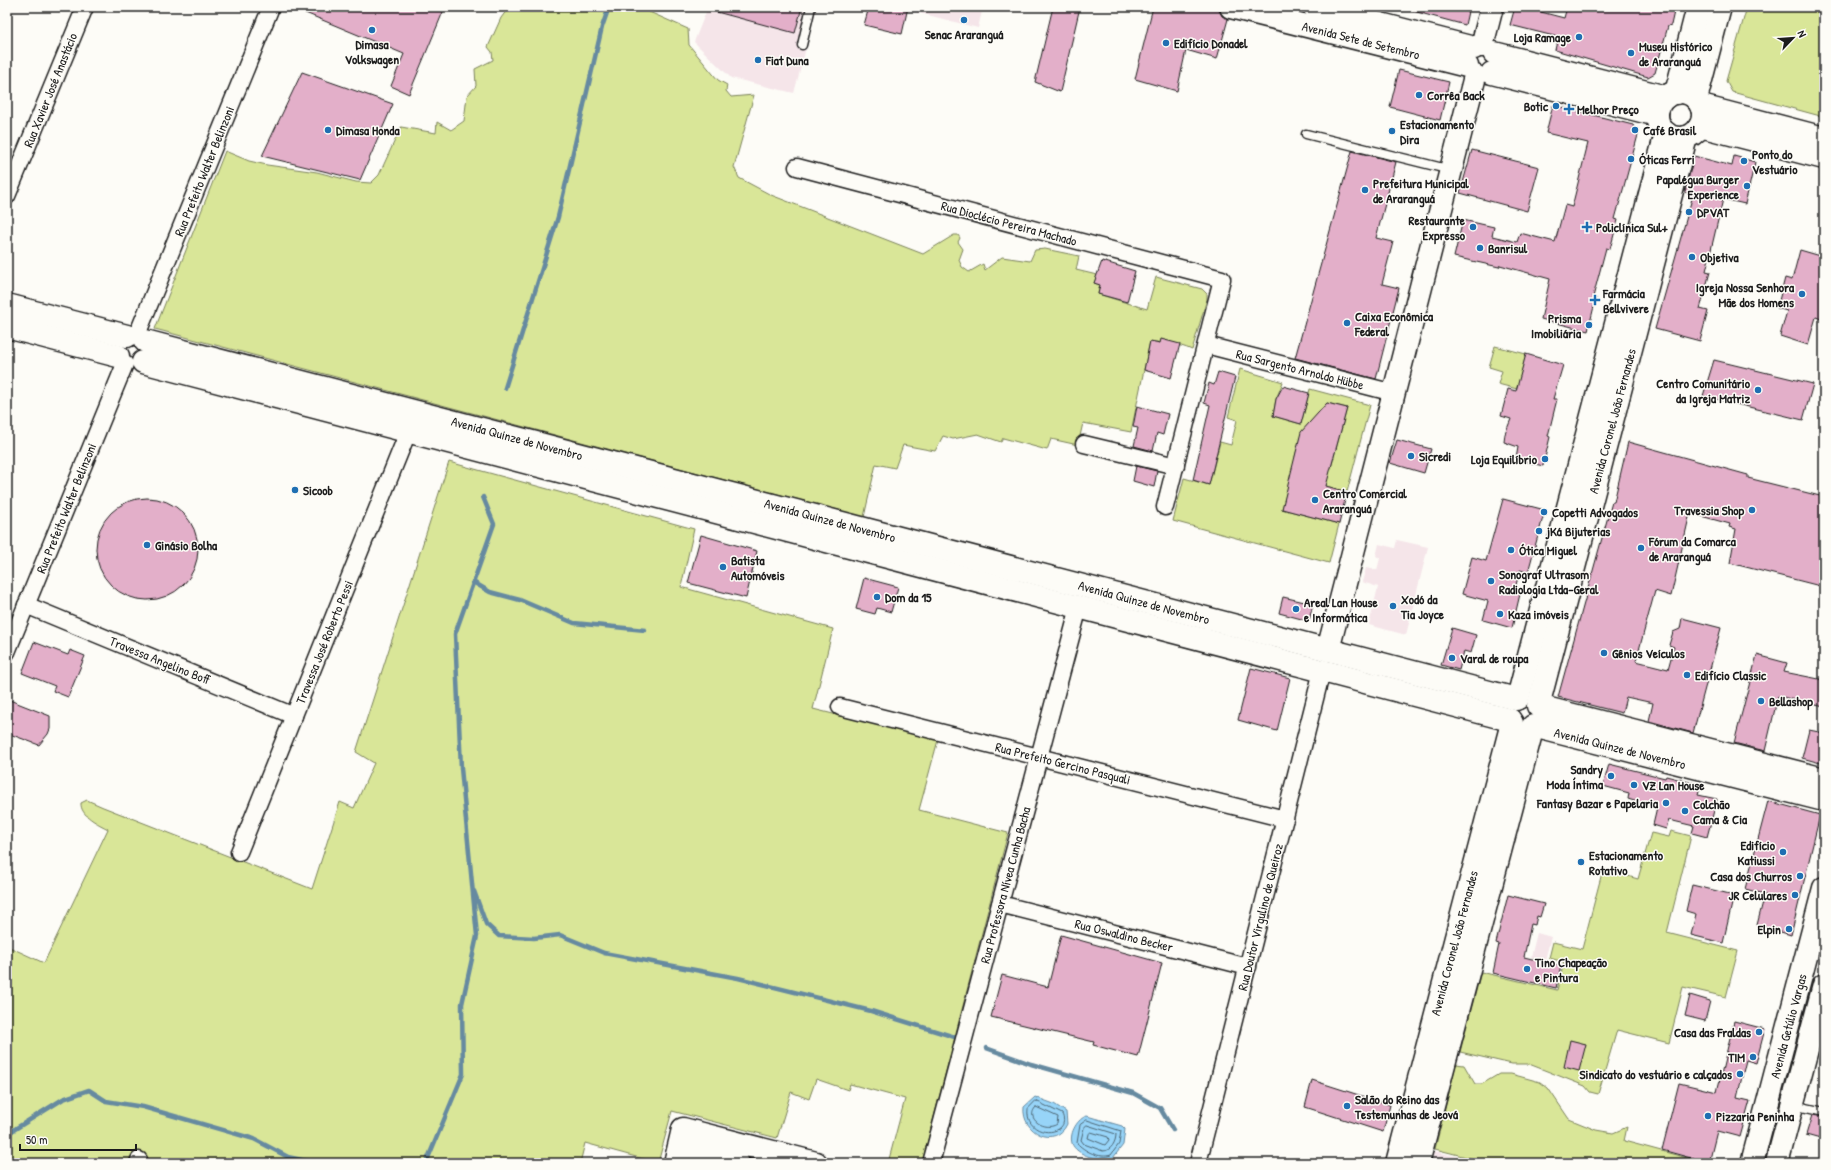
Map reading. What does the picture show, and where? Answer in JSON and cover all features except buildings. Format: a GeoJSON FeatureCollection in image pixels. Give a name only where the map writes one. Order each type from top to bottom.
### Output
{"type":"FeatureCollection","features":[{"type":"Feature","properties":{"kind":"street","name":"Rua Xavier José Anastácio"},"geometry":{"type":"LineString","coordinates":[[7,196],[85,7]]}},
{"type":"Feature","properties":{"kind":"street","name":"Rua Prefeito Walter Belinzoni"},"geometry":{"type":"LineString","coordinates":[[136,338],[271,7]]}},
{"type":"Feature","properties":{"kind":"street","name":"Avenida Sete de Setembro"},"geometry":{"type":"LineString","coordinates":[[1231,7],[1481,60]]}},
{"type":"Feature","properties":{"kind":"street","name":"Avenida Sete de Setembro"},"geometry":{"type":"LineString","coordinates":[[1314,7],[1481,60],[1681,113],[1824,158]]}},
{"type":"Feature","properties":{"kind":"street"},"geometry":{"type":"LineString","coordinates":[[1322,671],[1329,671],[1336,664],[1335,657],[1328,650],[1451,170],[1481,60],[1492,7]]}},
{"type":"Feature","properties":{"kind":"street","name":"Avenida Coronel João Fernandes"},"geometry":{"type":"LineString","coordinates":[[1681,113],[1698,7]]}},
{"type":"Feature","properties":{"kind":"street","name":"Avenida Coronel João Fernandes"},"geometry":{"type":"LineString","coordinates":[[1397,1163],[1521,712],[1681,113],[1720,7]]}},
{"type":"Feature","properties":{"kind":"street","name":"Avenida Sete de Setembro"},"geometry":{"type":"LineString","coordinates":[[1681,113],[1824,138]]}},
{"type":"Feature","properties":{"kind":"street","name":"Rua Dioclécio Pereira Machado"},"geometry":{"type":"LineString","coordinates":[[797,167],[1222,279],[1206,345]]}},
{"type":"Feature","properties":{"kind":"street","name":"Avenida Quinze de Novembro"},"geometry":{"type":"LineString","coordinates":[[7,305],[1328,650],[1521,712],[1824,800]]}},
{"type":"Feature","properties":{"kind":"street","name":"Avenida Quinze de Novembro"},"geometry":{"type":"LineString","coordinates":[[7,328],[1322,671],[1521,712],[1824,779]]}},
{"type":"Feature","properties":{"kind":"street"},"geometry":{"type":"LineString","coordinates":[[129,361],[146,359],[148,350],[136,338]]}},
{"type":"Feature","properties":{"kind":"street"},"geometry":{"type":"LineString","coordinates":[[1165,507],[1206,345]]}},
{"type":"Feature","properties":{"kind":"street","name":"Rua Sargento Arnoldo Hübbe"},"geometry":{"type":"LineString","coordinates":[[1206,345],[1394,394]]}},
{"type":"Feature","properties":{"kind":"street","name":"Rua Prefeito Walter Belinzoni"},"geometry":{"type":"LineString","coordinates":[[7,652],[129,361]]}},
{"type":"Feature","properties":{"kind":"street","name":"Travessa José Roberto Pessi"},"geometry":{"type":"LineString","coordinates":[[239,852],[408,432]]}},
{"type":"Feature","properties":{"kind":"street"},"geometry":{"type":"LineString","coordinates":[[1084,444],[1176,466]]}},
{"type":"Feature","properties":{"kind":"street","name":"Travessa Angelino Boff"},"geometry":{"type":"LineString","coordinates":[[26,605],[294,716]]}},
{"type":"Feature","properties":{"kind":"street","name":"Rua Professora Nívea Cunha Bacha"},"geometry":{"type":"LineString","coordinates":[[931,1163],[1078,607]]}},
{"type":"Feature","properties":{"kind":"street","name":"Rua Doutor Virgulino de Queiroz"},"geometry":{"type":"LineString","coordinates":[[1198,1163],[1322,671]]}},
{"type":"Feature","properties":{"kind":"street","name":"Rua Prefeito Gercino Pasquali"},"geometry":{"type":"LineString","coordinates":[[840,707],[1285,819]]}},
{"type":"Feature","properties":{"kind":"street","name":"Avenida Coronel João Fernandes"},"geometry":{"type":"LineString","coordinates":[[1418,1163],[1521,712]]}},
{"type":"Feature","properties":{"kind":"street","name":"Avenida Getúlio Vargas"},"geometry":{"type":"LineString","coordinates":[[1752,1163],[1824,888]]}},
{"type":"Feature","properties":{"kind":"street","name":"Rua Oswaldino Becker"},"geometry":{"type":"LineString","coordinates":[[1000,904],[1248,966]]}},
{"type":"Feature","properties":{"kind":"street","name":"Avenida Getúlio Vargas"},"geometry":{"type":"LineString","coordinates":[[1777,1163],[1824,985]]}},
{"type":"Feature","properties":{"kind":"street"},"geometry":{"type":"LineString","coordinates":[[679,1146],[738,1163]]}},
{"type":"Feature","properties":{"kind":"street"},"geometry":{"type":"LineString","coordinates":[[679,1146],[816,1163]]}},
{"type":"Feature","properties":{"kind":"lane"},"geometry":{"type":"LineString","coordinates":[[802,45],[812,7]]}},
{"type":"Feature","properties":{"kind":"lane"},"geometry":{"type":"LineString","coordinates":[[1306,134],[1451,170]]}},
{"type":"Feature","properties":{"kind":"lane"},"geometry":{"type":"LineString","coordinates":[[1793,1105],[1824,1112]]}},
{"type":"Feature","properties":{"kind":"shaded area","name":"Fiat Duna"},"geometry":{"type":"Polygon","coordinates":[[[708,7],[817,7],[794,93],[731,78],[694,42],[708,7]]]}},
{"type":"Feature","properties":{"kind":"shaded area","name":"Senac Araranguá"},"geometry":{"type":"Polygon","coordinates":[[[917,7],[983,7],[978,28],[916,12],[917,7]]]}},
{"type":"Feature","properties":{"kind":"shaded area","name":"Xodó da Tia Joyce"},"geometry":{"type":"Polygon","coordinates":[[[1397,540],[1428,547],[1406,635],[1369,625],[1378,587],[1362,582],[1366,568],[1377,570],[1380,558],[1376,556],[1379,544],[1395,548],[1397,540]]]}},
{"type":"Feature","properties":{"kind":"shaded area"},"geometry":{"type":"Polygon","coordinates":[[[1537,933],[1551,937],[1545,960],[1531,957],[1537,933]]]}},
{"type":"Feature","properties":{"kind":"shaded area"},"geometry":{"type":"Polygon","coordinates":[[[1434,1151],[1482,1163],[1431,1163],[1434,1151]]]}},
{"type":"Feature","properties":{"kind":"green space"},"geometry":{"type":"Polygon","coordinates":[[[505,7],[638,7],[688,29],[689,45],[718,80],[727,85],[726,91],[731,97],[754,95],[734,167],[739,178],[771,195],[923,254],[954,235],[958,235],[960,238],[958,242],[963,249],[959,260],[962,267],[969,272],[983,264],[985,270],[1002,257],[1030,261],[1035,250],[1045,249],[1079,256],[1076,270],[1097,275],[1094,283],[1100,285],[1098,294],[1147,309],[1156,277],[1202,289],[1207,294],[1207,299],[1192,350],[1176,345],[1150,341],[1131,432],[1083,423],[1078,445],[1051,439],[1047,450],[1003,438],[1001,442],[978,434],[953,439],[943,436],[935,451],[903,445],[895,468],[876,464],[864,517],[155,329],[225,151],[249,161],[267,165],[317,172],[356,182],[371,183],[379,175],[401,127],[436,133],[437,122],[451,130],[464,121],[467,96],[476,86],[475,69],[493,60],[492,52],[488,47],[501,18],[507,10],[505,7]]]}},
{"type":"Feature","properties":{"kind":"green space"},"geometry":{"type":"Polygon","coordinates":[[[1747,7],[1824,7],[1824,117],[1732,92],[1726,81],[1747,7]]]}},
{"type":"Feature","properties":{"kind":"green space"},"geometry":{"type":"Polygon","coordinates":[[[1495,346],[1526,354],[1517,389],[1498,384],[1502,371],[1489,367],[1495,346]]]}},
{"type":"Feature","properties":{"kind":"green space"},"geometry":{"type":"Polygon","coordinates":[[[1240,369],[1283,382],[1276,399],[1273,416],[1301,424],[1310,389],[1370,405],[1347,492],[1291,476],[1282,509],[1339,524],[1329,563],[1173,521],[1184,478],[1209,485],[1220,442],[1231,445],[1237,420],[1228,417],[1240,369]],[[1327,403],[1323,407],[1324,414],[1300,437],[1295,457],[1331,468],[1347,408],[1327,403]]]}},
{"type":"Feature","properties":{"kind":"green space"},"geometry":{"type":"Polygon","coordinates":[[[449,462],[694,529],[681,587],[833,629],[813,709],[938,740],[919,810],[1008,833],[922,1163],[888,1163],[905,1099],[850,1084],[848,1090],[816,1079],[809,1099],[791,1092],[777,1138],[672,1111],[658,1163],[585,1143],[580,1163],[7,1163],[7,946],[44,963],[108,829],[87,816],[81,803],[87,800],[312,889],[340,802],[354,808],[374,763],[356,752],[449,462]]]}},
{"type":"Feature","properties":{"kind":"green space"},"geometry":{"type":"Polygon","coordinates":[[[1671,831],[1691,836],[1667,933],[1738,951],[1726,997],[1683,987],[1669,1043],[1617,1030],[1598,1094],[1590,1092],[1585,1086],[1529,1064],[1512,1064],[1460,1052],[1481,972],[1557,990],[1564,962],[1549,958],[1553,942],[1582,949],[1603,869],[1638,879],[1651,833],[1669,837],[1671,831]]]}},
{"type":"Feature","properties":{"kind":"green space"},"geometry":{"type":"Polygon","coordinates":[[[1456,1064],[1464,1065],[1475,1084],[1482,1084],[1499,1074],[1511,1074],[1540,1082],[1548,1088],[1569,1119],[1596,1130],[1613,1133],[1627,1127],[1624,1141],[1706,1163],[1490,1163],[1435,1149],[1456,1064]]]}},
{"type":"Feature","properties":{"kind":"water"},"geometry":{"type":"Polygon","coordinates":[[[1035,1097],[1054,1104],[1066,1112],[1067,1124],[1062,1132],[1055,1136],[1040,1135],[1028,1124],[1024,1107],[1035,1097]]]}},
{"type":"Feature","properties":{"kind":"water"},"geometry":{"type":"Polygon","coordinates":[[[1087,1116],[1122,1126],[1125,1129],[1123,1145],[1113,1158],[1096,1159],[1078,1151],[1074,1147],[1071,1139],[1075,1126],[1080,1120],[1087,1116]]]}},
{"type":"Feature","properties":{"kind":"waterway"},"geometry":{"type":"LineString","coordinates":[[505,388],[558,217],[602,27],[609,7]]}},
{"type":"Feature","properties":{"kind":"waterway"},"geometry":{"type":"LineString","coordinates":[[426,1163],[463,1074],[462,1004],[477,936],[461,768],[455,634],[494,524],[483,497]]}},
{"type":"Feature","properties":{"kind":"waterway"},"geometry":{"type":"LineString","coordinates":[[473,582],[490,592],[520,600],[574,623],[645,630]]}},
{"type":"Feature","properties":{"kind":"waterway"},"geometry":{"type":"LineString","coordinates":[[474,891],[486,924],[499,936],[534,938],[560,935],[604,953],[738,978],[871,1011],[958,1038]]}},
{"type":"Feature","properties":{"kind":"waterway"},"geometry":{"type":"LineString","coordinates":[[986,1048],[1031,1064],[1133,1093],[1160,1108],[1173,1130]]}},
{"type":"Feature","properties":{"kind":"waterway"},"geometry":{"type":"LineString","coordinates":[[7,1134],[63,1099],[89,1090],[106,1101],[143,1107],[254,1139],[288,1157],[315,1163]]}},
{"type":"Feature","properties":{"kind":"place","name":"Senac Araranguá"},"geometry":{"type":"Point","coordinates":[964,20]}},
{"type":"Feature","properties":{"kind":"place","name":"Dimasa Volkswagen"},"geometry":{"type":"Point","coordinates":[372,30]}},
{"type":"Feature","properties":{"kind":"place","name":"Loja Ramage"},"geometry":{"type":"Point","coordinates":[1579,37]}},
{"type":"Feature","properties":{"kind":"place","name":"Edifício Donadel"},"geometry":{"type":"Point","coordinates":[1166,43]}},
{"type":"Feature","properties":{"kind":"place","name":"Museu Histórico de Araranguá"},"geometry":{"type":"Point","coordinates":[1631,53]}},
{"type":"Feature","properties":{"kind":"place","name":"Fiat Duna"},"geometry":{"type":"Point","coordinates":[758,60]}},
{"type":"Feature","properties":{"kind":"place","name":"Corrêa Back"},"geometry":{"type":"Point","coordinates":[1419,95]}},
{"type":"Feature","properties":{"kind":"place","name":"Botic"},"geometry":{"type":"Point","coordinates":[1556,106]}},
{"type":"Feature","properties":{"kind":"place","name":"Melhor Preço"},"geometry":{"type":"Point","coordinates":[1569,109]}},
{"type":"Feature","properties":{"kind":"place","name":"Dimasa Honda"},"geometry":{"type":"Point","coordinates":[328,130]}},
{"type":"Feature","properties":{"kind":"place","name":"Café Brasil"},"geometry":{"type":"Point","coordinates":[1635,130]}},
{"type":"Feature","properties":{"kind":"place","name":"Estacionamento Dira"},"geometry":{"type":"Point","coordinates":[1392,131]}},
{"type":"Feature","properties":{"kind":"place","name":"Óticas Ferri"},"geometry":{"type":"Point","coordinates":[1631,159]}},
{"type":"Feature","properties":{"kind":"place","name":"Ponto do Vestuário"},"geometry":{"type":"Point","coordinates":[1744,161]}},
{"type":"Feature","properties":{"kind":"place","name":"Papalégua Burger Experience"},"geometry":{"type":"Point","coordinates":[1747,186]}},
{"type":"Feature","properties":{"kind":"place","name":"Prefeitura Municipal de Araranguá"},"geometry":{"type":"Point","coordinates":[1365,190]}},
{"type":"Feature","properties":{"kind":"place","name":"DPVAT"},"geometry":{"type":"Point","coordinates":[1689,212]}},
{"type":"Feature","properties":{"kind":"place","name":"Restaurante Expresso"},"geometry":{"type":"Point","coordinates":[1473,227]}},
{"type":"Feature","properties":{"kind":"place","name":"Policlínica Sul+"},"geometry":{"type":"Point","coordinates":[1587,227]}},
{"type":"Feature","properties":{"kind":"place","name":"Banrisul"},"geometry":{"type":"Point","coordinates":[1480,248]}},
{"type":"Feature","properties":{"kind":"place","name":"Objetiva"},"geometry":{"type":"Point","coordinates":[1692,257]}},
{"type":"Feature","properties":{"kind":"place","name":"Igreja Nossa Senhora Mãe dos Homens"},"geometry":{"type":"Point","coordinates":[1802,294]}},
{"type":"Feature","properties":{"kind":"place","name":"Farmácia Bellvivere"},"geometry":{"type":"Point","coordinates":[1595,300]}},
{"type":"Feature","properties":{"kind":"place","name":"Caixa Econômica Federal"},"geometry":{"type":"Point","coordinates":[1347,323]}},
{"type":"Feature","properties":{"kind":"place","name":"Prisma Imobiliária"},"geometry":{"type":"Point","coordinates":[1589,325]}},
{"type":"Feature","properties":{"kind":"place","name":"Centro Comunitário da Igreja Matriz"},"geometry":{"type":"Point","coordinates":[1758,390]}},
{"type":"Feature","properties":{"kind":"place","name":"Sicredi"},"geometry":{"type":"Point","coordinates":[1411,456]}},
{"type":"Feature","properties":{"kind":"place","name":"Loja Equilíbrio"},"geometry":{"type":"Point","coordinates":[1545,459]}},
{"type":"Feature","properties":{"kind":"place","name":"Sicoob"},"geometry":{"type":"Point","coordinates":[295,490]}},
{"type":"Feature","properties":{"kind":"place","name":"Centro Comercial Araranguá"},"geometry":{"type":"Point","coordinates":[1315,500]}},
{"type":"Feature","properties":{"kind":"place","name":"Travessia Shop"},"geometry":{"type":"Point","coordinates":[1752,510]}},
{"type":"Feature","properties":{"kind":"place","name":"Copetti Advogados"},"geometry":{"type":"Point","coordinates":[1544,512]}},
{"type":"Feature","properties":{"kind":"place","name":"jKá Bijuterias"},"geometry":{"type":"Point","coordinates":[1539,531]}},
{"type":"Feature","properties":{"kind":"place","name":"Ginásio Bolha"},"geometry":{"type":"Point","coordinates":[147,545]}},
{"type":"Feature","properties":{"kind":"place","name":"Fórum da Comarca de Araranguá"},"geometry":{"type":"Point","coordinates":[1641,548]}},
{"type":"Feature","properties":{"kind":"place","name":"Ótica Miguel"},"geometry":{"type":"Point","coordinates":[1511,550]}},
{"type":"Feature","properties":{"kind":"place","name":"Batista Automóveis"},"geometry":{"type":"Point","coordinates":[723,567]}},
{"type":"Feature","properties":{"kind":"place","name":"Sonograf Ultrasom Radiologia Ltda-Geral"},"geometry":{"type":"Point","coordinates":[1491,581]}},
{"type":"Feature","properties":{"kind":"place","name":"Dom da 15"},"geometry":{"type":"Point","coordinates":[877,597]}},
{"type":"Feature","properties":{"kind":"place","name":"Xodó da Tia Joyce"},"geometry":{"type":"Point","coordinates":[1393,606]}},
{"type":"Feature","properties":{"kind":"place","name":"Areal Lan House e Informática"},"geometry":{"type":"Point","coordinates":[1296,609]}},
{"type":"Feature","properties":{"kind":"place","name":"Kaza imóveis"},"geometry":{"type":"Point","coordinates":[1500,614]}},
{"type":"Feature","properties":{"kind":"place","name":"Gênios Veículos"},"geometry":{"type":"Point","coordinates":[1604,653]}},
{"type":"Feature","properties":{"kind":"place","name":"Varal de roupa"},"geometry":{"type":"Point","coordinates":[1452,658]}},
{"type":"Feature","properties":{"kind":"place","name":"Edifício Classic"},"geometry":{"type":"Point","coordinates":[1687,675]}},
{"type":"Feature","properties":{"kind":"place","name":"Bellashop"},"geometry":{"type":"Point","coordinates":[1761,701]}},
{"type":"Feature","properties":{"kind":"place","name":"Sandry Moda Íntima"},"geometry":{"type":"Point","coordinates":[1611,776]}},
{"type":"Feature","properties":{"kind":"place","name":"VZ Lan House"},"geometry":{"type":"Point","coordinates":[1634,785]}},
{"type":"Feature","properties":{"kind":"place","name":"Fantasy Bazar e Papelaria"},"geometry":{"type":"Point","coordinates":[1666,803]}},
{"type":"Feature","properties":{"kind":"place","name":"Colchão Cama & Cia"},"geometry":{"type":"Point","coordinates":[1685,811]}},
{"type":"Feature","properties":{"kind":"place","name":"Edifício Katiussi"},"geometry":{"type":"Point","coordinates":[1783,852]}},
{"type":"Feature","properties":{"kind":"place","name":"Estacionamento Rotativo"},"geometry":{"type":"Point","coordinates":[1581,862]}},
{"type":"Feature","properties":{"kind":"place","name":"Casa dos Churros"},"geometry":{"type":"Point","coordinates":[1800,876]}},
{"type":"Feature","properties":{"kind":"place","name":"JR Celulares"},"geometry":{"type":"Point","coordinates":[1795,895]}},
{"type":"Feature","properties":{"kind":"place","name":"Elpin"},"geometry":{"type":"Point","coordinates":[1789,929]}},
{"type":"Feature","properties":{"kind":"place","name":"Tino Chapeação e Pintura"},"geometry":{"type":"Point","coordinates":[1527,969]}},
{"type":"Feature","properties":{"kind":"place","name":"Casa das Fraldas"},"geometry":{"type":"Point","coordinates":[1759,1032]}},
{"type":"Feature","properties":{"kind":"place","name":"TIM"},"geometry":{"type":"Point","coordinates":[1753,1057]}},
{"type":"Feature","properties":{"kind":"place","name":"Sindicato do vestuário e calçados"},"geometry":{"type":"Point","coordinates":[1740,1074]}},
{"type":"Feature","properties":{"kind":"place","name":"Salão do Reino das Testemunhas de Jeová"},"geometry":{"type":"Point","coordinates":[1347,1106]}},
{"type":"Feature","properties":{"kind":"place","name":"Pizzaria Peninha"},"geometry":{"type":"Point","coordinates":[1708,1116]}}]}
